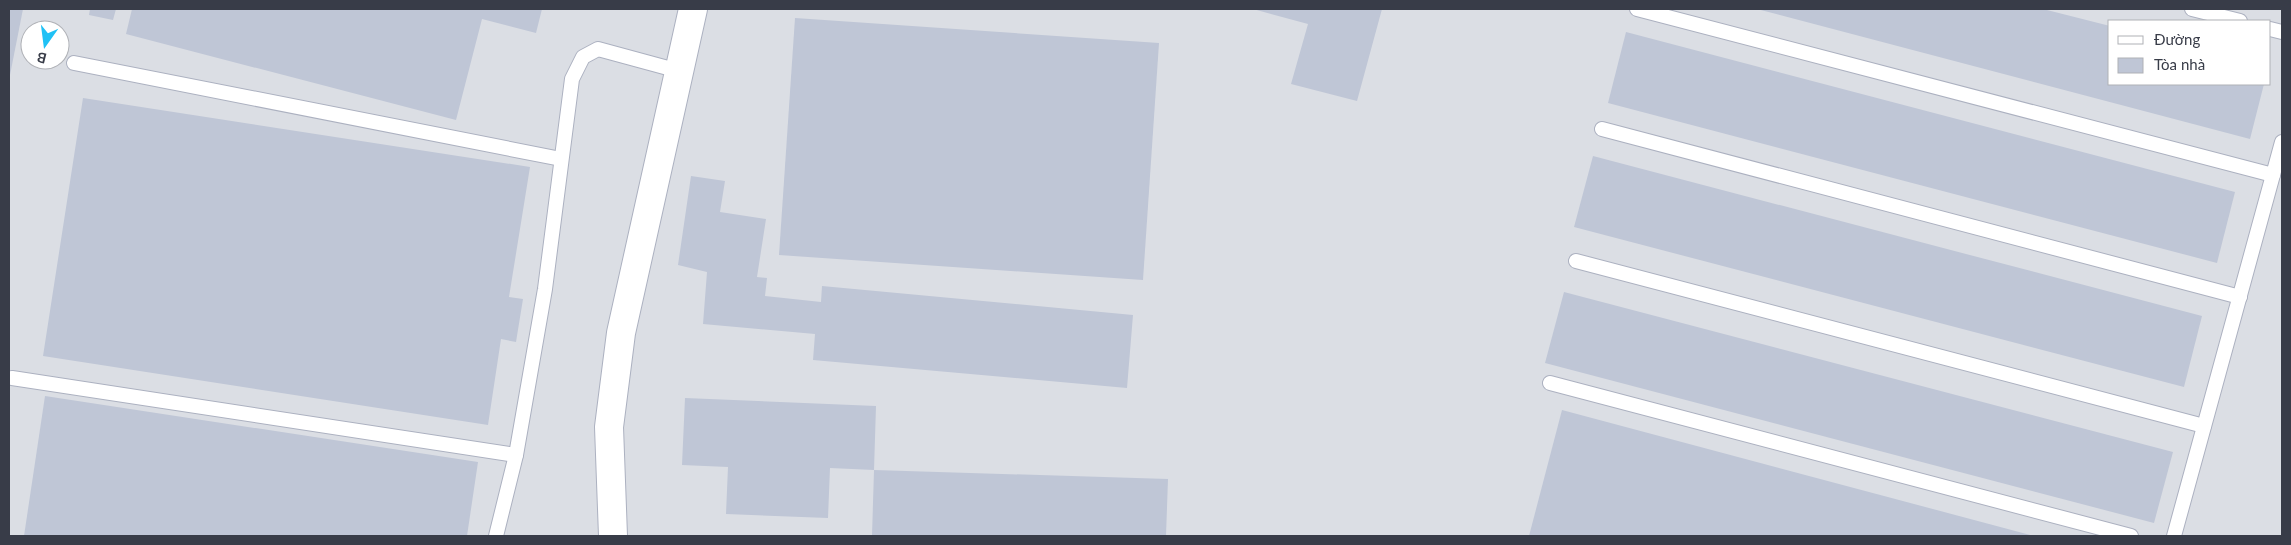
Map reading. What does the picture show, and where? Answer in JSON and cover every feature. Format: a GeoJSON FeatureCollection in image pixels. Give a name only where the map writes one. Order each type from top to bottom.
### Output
{"type":"FeatureCollection","features":[{"type":"Feature","properties":{"kind":"street"},"geometry":{"type":"LineString","coordinates":[[613,536],[609,427],[621,333],[693,9]]}},
{"type":"Feature","properties":{"kind":"lane"},"geometry":{"type":"LineString","coordinates":[[1637,9],[2273,175]]}},
{"type":"Feature","properties":{"kind":"lane"},"geometry":{"type":"LineString","coordinates":[[2192,9],[2236,20]]}},
{"type":"Feature","properties":{"kind":"lane"},"geometry":{"type":"LineString","coordinates":[[496,536],[516,455],[545,289],[572,79],[583,57],[598,49],[679,71]]}},
{"type":"Feature","properties":{"kind":"lane"},"geometry":{"type":"LineString","coordinates":[[74,63],[561,159]]}},
{"type":"Feature","properties":{"kind":"lane"},"geometry":{"type":"LineString","coordinates":[[1602,129],[2240,297]]}},
{"type":"Feature","properties":{"kind":"lane"},"geometry":{"type":"LineString","coordinates":[[2174,536],[2282,142]]}},
{"type":"Feature","properties":{"kind":"lane"},"geometry":{"type":"LineString","coordinates":[[1576,261],[2204,426]]}},
{"type":"Feature","properties":{"kind":"lane"},"geometry":{"type":"LineString","coordinates":[[12,378],[516,455]]}},
{"type":"Feature","properties":{"kind":"lane"},"geometry":{"type":"LineString","coordinates":[[1550,383],[2131,536]]}},
{"type":"Feature","properties":{"kind":"shaded area"},"geometry":{"type":"Polygon","coordinates":[[[9,9],[2282,9],[2282,536],[9,536],[9,9]]]}},
{"type":"Feature","properties":{"kind":"building"},"geometry":{"type":"Polygon","coordinates":[[[9,9],[23,9],[10,75],[9,9]]]}},
{"type":"Feature","properties":{"kind":"building"},"geometry":{"type":"Polygon","coordinates":[[[90,9],[116,9],[113,20],[89,15],[90,9]]]}},
{"type":"Feature","properties":{"kind":"building"},"geometry":{"type":"Polygon","coordinates":[[[132,9],[542,9],[536,33],[482,19],[456,120],[126,34],[132,9]]]}},
{"type":"Feature","properties":{"kind":"building"},"geometry":{"type":"Polygon","coordinates":[[[1253,9],[1382,9],[1357,101],[1291,84],[1308,24],[1253,9]]]}},
{"type":"Feature","properties":{"kind":"building"},"geometry":{"type":"Polygon","coordinates":[[[1757,9],[2043,9],[2108,25],[2108,85],[2264,85],[2250,139],[1757,9]]]}},
{"type":"Feature","properties":{"kind":"building"},"geometry":{"type":"Polygon","coordinates":[[[795,18],[1159,43],[1143,280],[779,255],[795,18]]]}},
{"type":"Feature","properties":{"kind":"building"},"geometry":{"type":"Polygon","coordinates":[[[1626,32],[2235,192],[2217,263],[1608,103],[1626,32]]]}},
{"type":"Feature","properties":{"kind":"building"},"geometry":{"type":"Polygon","coordinates":[[[83,98],[530,167],[509,297],[523,299],[516,342],[501,339],[488,425],[43,356],[83,98]]]}},
{"type":"Feature","properties":{"kind":"building"},"geometry":{"type":"Polygon","coordinates":[[[1593,156],[2202,316],[2184,387],[1574,227],[1593,156]]]}},
{"type":"Feature","properties":{"kind":"building"},"geometry":{"type":"Polygon","coordinates":[[[691,176],[725,181],[720,212],[766,219],[757,277],[767,278],[765,296],[821,302],[822,286],[1133,315],[1127,388],[813,360],[815,334],[703,324],[707,272],[678,265],[691,176]]]}},
{"type":"Feature","properties":{"kind":"building"},"geometry":{"type":"Polygon","coordinates":[[[1564,292],[2173,452],[2154,523],[1545,363],[1564,292]]]}},
{"type":"Feature","properties":{"kind":"building"},"geometry":{"type":"Polygon","coordinates":[[[45,396],[478,462],[467,536],[24,536],[45,396]]]}},
{"type":"Feature","properties":{"kind":"building"},"geometry":{"type":"Polygon","coordinates":[[[685,398],[876,406],[874,470],[830,468],[828,518],[726,514],[728,467],[682,465],[685,398]]]}},
{"type":"Feature","properties":{"kind":"building"},"geometry":{"type":"Polygon","coordinates":[[[1562,410],[2034,536],[1529,536],[1562,410]]]}},
{"type":"Feature","properties":{"kind":"building"},"geometry":{"type":"Polygon","coordinates":[[[874,470],[1168,479],[1166,536],[872,536],[874,470]]]}}]}
